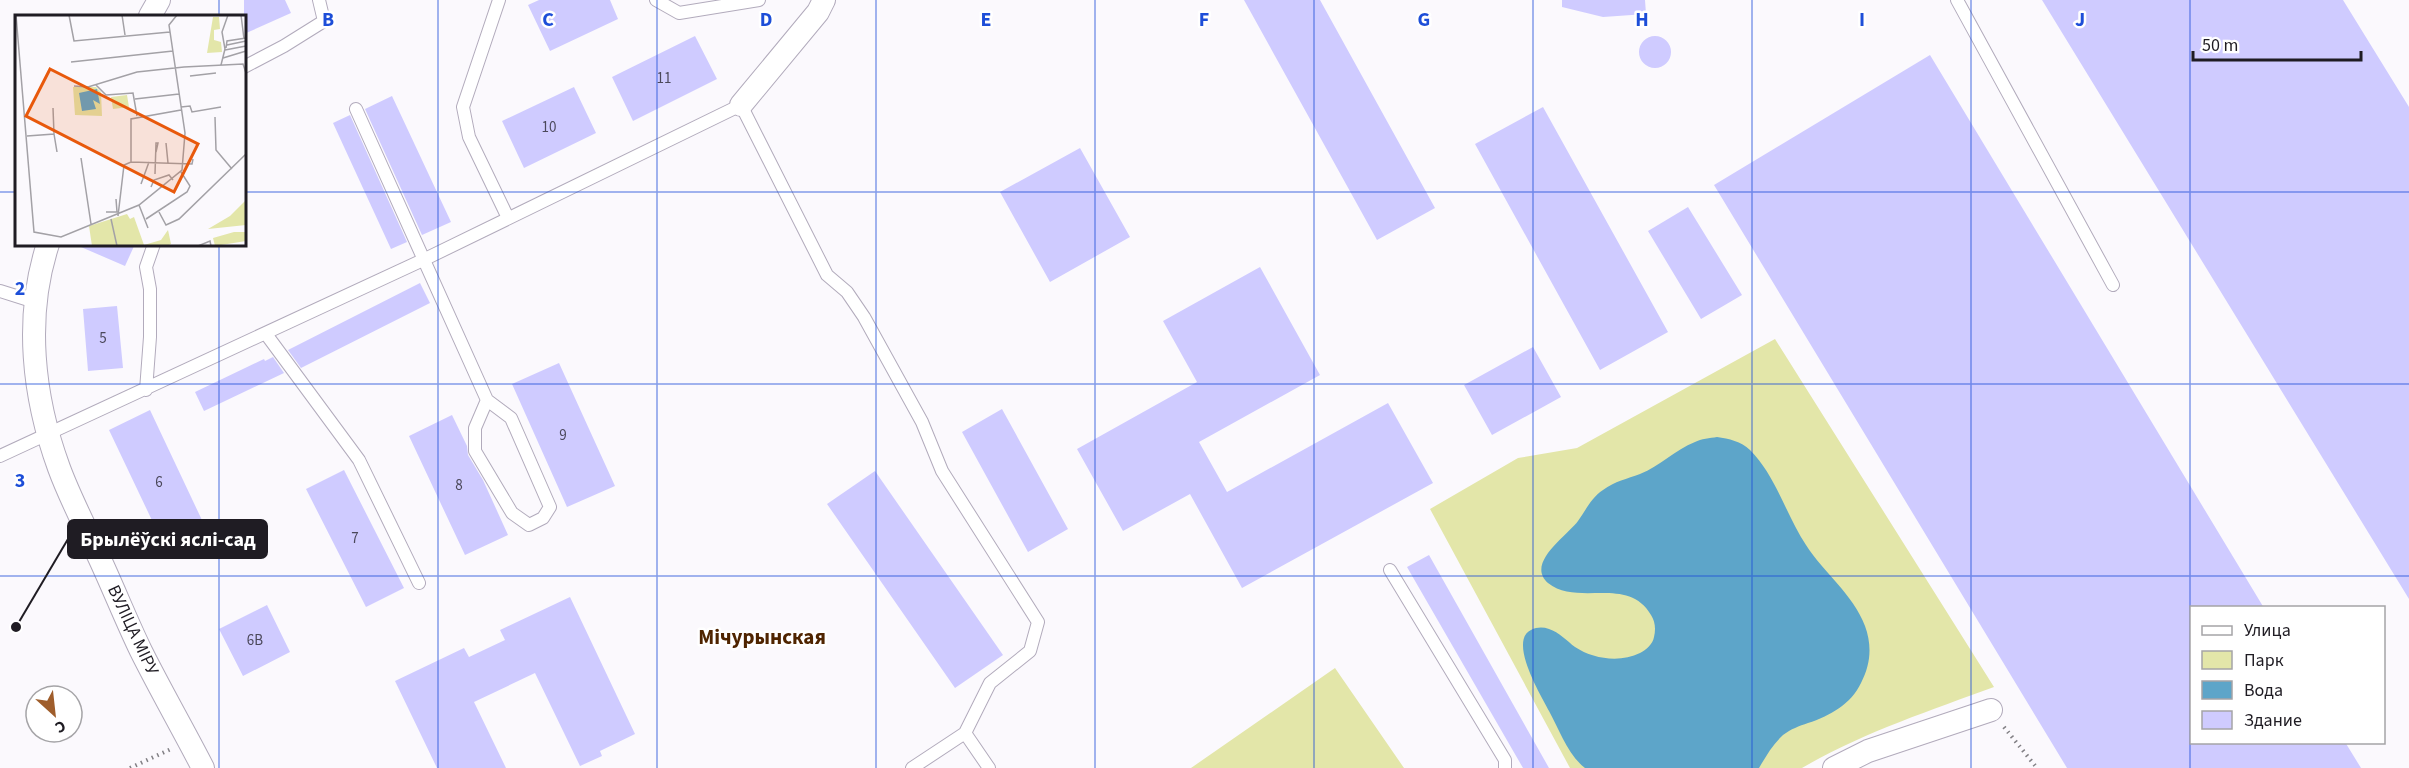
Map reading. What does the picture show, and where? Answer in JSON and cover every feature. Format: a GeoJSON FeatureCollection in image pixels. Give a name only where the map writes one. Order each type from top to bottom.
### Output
{"type":"FeatureCollection","features":[{"type":"Feature","properties":{"kind":"street"},"geometry":{"type":"LineString","coordinates":[[151,15],[159,0]]}},
{"type":"Feature","properties":{"kind":"street"},"geometry":{"type":"LineString","coordinates":[[741,105],[818,12],[824,0]]}},
{"type":"Feature","properties":{"kind":"street","name":"ВУЛІЦА МІРУ"},"geometry":{"type":"LineString","coordinates":[[47,246],[35,302],[35,371],[48,435],[60,470],[141,650],[203,768]]}},
{"type":"Feature","properties":{"kind":"street"},"geometry":{"type":"LineString","coordinates":[[1834,768],[1868,751],[1991,710]]}},
{"type":"Feature","properties":{"kind":"lane"},"geometry":{"type":"LineString","coordinates":[[246,66],[324,21],[320,0]]}},
{"type":"Feature","properties":{"kind":"lane"},"geometry":{"type":"LineString","coordinates":[[499,0],[464,107],[469,137],[508,218]]}},
{"type":"Feature","properties":{"kind":"lane"},"geometry":{"type":"LineString","coordinates":[[656,0],[679,13],[759,0]]}},
{"type":"Feature","properties":{"kind":"lane"},"geometry":{"type":"LineString","coordinates":[[1957,0],[2113,285]]}},
{"type":"Feature","properties":{"kind":"lane"},"geometry":{"type":"LineString","coordinates":[[0,456],[423,260],[741,105],[827,275],[847,292],[864,317],[922,422],[942,471],[1038,622],[1030,651],[990,683],[965,733],[912,768]]}},
{"type":"Feature","properties":{"kind":"lane"},"geometry":{"type":"LineString","coordinates":[[356,109],[487,400],[511,418],[550,507],[543,518],[530,525],[512,513],[474,451],[475,428],[487,400]]}},
{"type":"Feature","properties":{"kind":"lane"},"geometry":{"type":"LineString","coordinates":[[146,390],[150,337],[150,289],[146,267],[153,246]]}},
{"type":"Feature","properties":{"kind":"lane"},"geometry":{"type":"LineString","coordinates":[[0,291],[35,302]]}},
{"type":"Feature","properties":{"kind":"lane"},"geometry":{"type":"LineString","coordinates":[[266,334],[359,460],[419,583]]}},
{"type":"Feature","properties":{"kind":"lane"},"geometry":{"type":"LineString","coordinates":[[1390,570],[1505,760],[1505,768]]}},
{"type":"Feature","properties":{"kind":"lane"},"geometry":{"type":"LineString","coordinates":[[965,733],[989,768]]}},
{"type":"Feature","properties":{"kind":"path"},"geometry":{"type":"LineString","coordinates":[[1991,710],[2037,768]]}},
{"type":"Feature","properties":{"kind":"path"},"geometry":{"type":"LineString","coordinates":[[130,768],[180,745]]}},
{"type":"Feature","properties":{"kind":"green space"},"geometry":{"type":"Polygon","coordinates":[[[1775,339],[1994,687],[1872,733],[1802,768],[1570,768],[1430,509],[1518,458],[1577,448],[1775,339]]]}},
{"type":"Feature","properties":{"kind":"green space"},"geometry":{"type":"Polygon","coordinates":[[[1335,668],[1404,768],[1191,768],[1335,668]]]}},
{"type":"Feature","properties":{"kind":"water"},"geometry":{"type":"Polygon","coordinates":[[[1717,437],[1743,444],[1759,460],[1806,545],[1860,614],[1869,640],[1869,662],[1864,676],[1857,690],[1846,703],[1824,717],[1783,735],[1759,768],[1585,768],[1569,749],[1528,669],[1524,657],[1525,636],[1533,629],[1547,628],[1582,651],[1598,657],[1615,659],[1632,656],[1645,650],[1654,637],[1654,622],[1641,603],[1629,596],[1560,590],[1548,583],[1542,575],[1545,558],[1578,521],[1592,500],[1603,490],[1647,471],[1688,445],[1717,437]]]}},
{"type":"Feature","properties":{"kind":"building"},"geometry":{"type":"Polygon","coordinates":[[[244,0],[285,0],[291,13],[246,33],[246,15],[244,15],[244,0]]]}},
{"type":"Feature","properties":{"kind":"building"},"geometry":{"type":"Polygon","coordinates":[[[539,0],[610,0],[618,19],[550,51],[528,5],[539,0]]]}},
{"type":"Feature","properties":{"kind":"building"},"geometry":{"type":"Polygon","coordinates":[[[1244,0],[1320,0],[1435,208],[1377,240],[1244,0]]]}},
{"type":"Feature","properties":{"kind":"building"},"geometry":{"type":"Polygon","coordinates":[[[1562,0],[1645,0],[1646,14],[1603,17],[1562,7],[1562,0]]]}},
{"type":"Feature","properties":{"kind":"building"},"geometry":{"type":"Polygon","coordinates":[[[2042,0],[2343,0],[2409,107],[2409,599],[2042,0]]]}},
{"type":"Feature","properties":{"kind":"building"},"geometry":{"type":"Polygon","coordinates":[[[695,36],[717,79],[633,121],[612,77],[695,36]]]}},
{"type":"Feature","properties":{"kind":"building"},"geometry":{"type":"Polygon","coordinates":[[[1655,36],[1666,41],[1671,52],[1666,63],[1655,68],[1644,63],[1639,52],[1644,41],[1655,36]]]}},
{"type":"Feature","properties":{"kind":"building"},"geometry":{"type":"Polygon","coordinates":[[[1930,55],[2263,606],[2190,606],[2190,744],[2346,744],[2361,768],[2067,768],[1714,185],[1930,55]]]}},
{"type":"Feature","properties":{"kind":"building"},"geometry":{"type":"Polygon","coordinates":[[[574,87],[596,133],[524,168],[502,121],[574,87]]]}},
{"type":"Feature","properties":{"kind":"building"},"geometry":{"type":"Polygon","coordinates":[[[392,96],[451,222],[422,235],[365,109],[392,96]]]}},
{"type":"Feature","properties":{"kind":"building"},"geometry":{"type":"Polygon","coordinates":[[[1543,107],[1668,332],[1600,370],[1475,144],[1543,107]]]}},
{"type":"Feature","properties":{"kind":"building"},"geometry":{"type":"Polygon","coordinates":[[[350,115],[407,242],[391,249],[333,123],[350,115]]]}},
{"type":"Feature","properties":{"kind":"building"},"geometry":{"type":"Polygon","coordinates":[[[1080,148],[1130,237],[1050,282],[1000,192],[1080,148]]]}},
{"type":"Feature","properties":{"kind":"building"},"geometry":{"type":"Polygon","coordinates":[[[1688,207],[1742,295],[1701,319],[1648,231],[1688,207]]]}},
{"type":"Feature","properties":{"kind":"building"},"geometry":{"type":"Polygon","coordinates":[[[79,246],[134,246],[125,266],[79,246]]]}},
{"type":"Feature","properties":{"kind":"building"},"geometry":{"type":"Polygon","coordinates":[[[1260,267],[1320,375],[1199,442],[1227,492],[1388,403],[1433,483],[1242,588],[1190,494],[1123,531],[1077,449],[1197,382],[1163,321],[1260,267]]]}},
{"type":"Feature","properties":{"kind":"building"},"geometry":{"type":"Polygon","coordinates":[[[420,283],[430,303],[301,368],[288,350],[420,283]]]}},
{"type":"Feature","properties":{"kind":"building"},"geometry":{"type":"Polygon","coordinates":[[[117,306],[123,368],[88,371],[83,309],[117,306]]]}},
{"type":"Feature","properties":{"kind":"building"},"geometry":{"type":"Polygon","coordinates":[[[1533,347],[1561,397],[1492,435],[1464,385],[1533,347]]]}},
{"type":"Feature","properties":{"kind":"building"},"geometry":{"type":"Polygon","coordinates":[[[273,357],[284,373],[204,411],[195,392],[264,359],[265,361],[273,357]]]}},
{"type":"Feature","properties":{"kind":"building"},"geometry":{"type":"Polygon","coordinates":[[[559,363],[615,486],[567,507],[512,384],[559,363]]]}},
{"type":"Feature","properties":{"kind":"building"},"geometry":{"type":"Polygon","coordinates":[[[1002,409],[1068,529],[1028,552],[962,432],[1002,409]]]}},
{"type":"Feature","properties":{"kind":"building"},"geometry":{"type":"Polygon","coordinates":[[[150,410],[209,535],[168,554],[109,430],[150,410]]]}},
{"type":"Feature","properties":{"kind":"building"},"geometry":{"type":"Polygon","coordinates":[[[452,415],[467,446],[468,455],[483,480],[508,535],[465,555],[409,436],[452,415]]]}},
{"type":"Feature","properties":{"kind":"building"},"geometry":{"type":"Polygon","coordinates":[[[344,470],[404,588],[366,607],[306,489],[344,470]]]}},
{"type":"Feature","properties":{"kind":"building"},"geometry":{"type":"Polygon","coordinates":[[[875,471],[1003,655],[955,688],[827,504],[875,471]]]}},
{"type":"Feature","properties":{"kind":"building"},"geometry":{"type":"Polygon","coordinates":[[[1429,555],[1549,768],[1523,768],[1407,567],[1429,555]]]}},
{"type":"Feature","properties":{"kind":"building"},"geometry":{"type":"Polygon","coordinates":[[[570,597],[635,734],[600,751],[602,756],[580,766],[535,673],[474,702],[506,768],[437,768],[395,681],[464,648],[469,657],[505,640],[500,630],[570,597]]]}},
{"type":"Feature","properties":{"kind":"building"},"geometry":{"type":"Polygon","coordinates":[[[267,605],[290,652],[243,676],[219,629],[267,605]]]}},
{"type":"Feature","properties":{"kind":"place","name":"Брылёўскі яслі-сад"},"geometry":{"type":"Point","coordinates":[16,627]}},
{"type":"Feature","properties":{"kind":"district","name":"Мічурынская"},"geometry":{"type":"Point","coordinates":[762,637]}}]}
